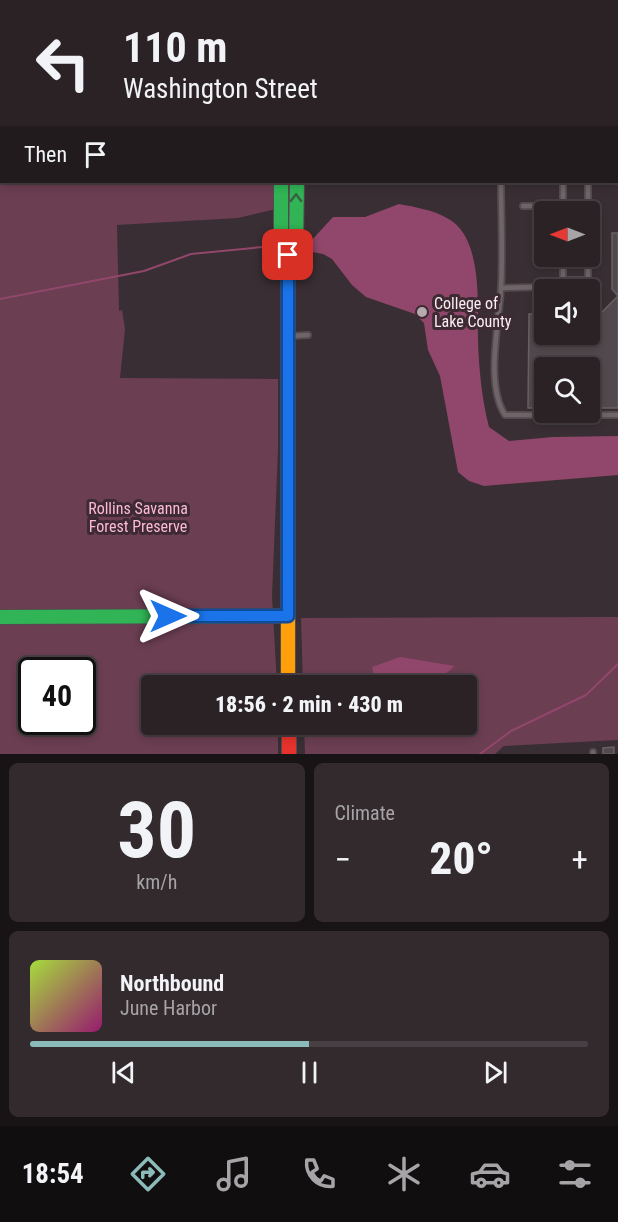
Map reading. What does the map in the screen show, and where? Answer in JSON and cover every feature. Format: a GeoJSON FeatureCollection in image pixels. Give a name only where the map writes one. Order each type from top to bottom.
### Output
{"type":"FeatureCollection","features":[{"type":"Feature","properties":{"kind":"main road"},"geometry":{"type":"LineString","coordinates":[[281,183],[281,239],[288,255],[288,675]]}},
{"type":"Feature","properties":{"kind":"main road"},"geometry":{"type":"LineString","coordinates":[[288,255],[296,242],[297,183]]}},
{"type":"Feature","properties":{"kind":"main road"},"geometry":{"type":"LineString","coordinates":[[0,617],[288,616]]}},
{"type":"Feature","properties":{"kind":"main road"},"geometry":{"type":"LineString","coordinates":[[289,735],[289,754]]}},
{"type":"Feature","properties":{"kind":"lane"},"geometry":{"type":"LineString","coordinates":[[501,183],[501,288],[495,346],[496,402],[505,415],[618,415]]}},
{"type":"Feature","properties":{"kind":"lane"},"geometry":{"type":"LineString","coordinates":[[562,183],[563,201]]}},
{"type":"Feature","properties":{"kind":"lane"},"geometry":{"type":"LineString","coordinates":[[588,183],[588,201]]}},
{"type":"Feature","properties":{"kind":"lane"},"geometry":{"type":"LineString","coordinates":[[523,206],[534,206]]}},
{"type":"Feature","properties":{"kind":"lane"},"geometry":{"type":"LineString","coordinates":[[563,267],[563,280],[588,280],[588,267]]}},
{"type":"Feature","properties":{"kind":"lane"},"geometry":{"type":"LineString","coordinates":[[501,288],[534,287]]}},
{"type":"Feature","properties":{"kind":"lane"},"geometry":{"type":"LineString","coordinates":[[288,336],[308,335]]}},
{"type":"Feature","properties":{"kind":"green space","name":"Rollins Savanna Forest Preserve"},"geometry":{"type":"Polygon","coordinates":[[[0,183],[276,183],[276,209],[238,218],[117,225],[119,311],[122,310],[125,329],[120,378],[278,379],[278,449],[272,596],[276,675],[141,675],[141,735],[278,735],[278,754],[0,754],[0,183]]]}},
{"type":"Feature","properties":{"kind":"green space"},"geometry":{"type":"Polygon","coordinates":[[[618,617],[618,740],[504,746],[495,754],[305,754],[304,735],[477,735],[477,675],[303,675],[301,618],[618,617]]]}},
{"type":"Feature","properties":{"kind":"shaded area"},"geometry":{"type":"Polygon","coordinates":[[[399,204],[442,215],[459,227],[467,240],[476,274],[480,374],[489,427],[509,441],[553,437],[618,436],[618,475],[484,486],[469,481],[458,472],[440,376],[428,350],[424,323],[415,314],[366,297],[352,285],[332,259],[312,252],[310,242],[333,217],[365,217],[399,204]]]}},
{"type":"Feature","properties":{"kind":"shaded area"},"geometry":{"type":"Polygon","coordinates":[[[400,657],[455,666],[444,675],[374,675],[372,667],[400,657]]]}},
{"type":"Feature","properties":{"kind":"building"},"geometry":{"type":"Polygon","coordinates":[[[612,233],[618,233],[618,296],[612,289],[612,233]]]}},
{"type":"Feature","properties":{"kind":"building"},"geometry":{"type":"Polygon","coordinates":[[[618,296],[618,408],[600,408],[600,357],[534,357],[534,408],[528,408],[529,314],[534,314],[534,345],[600,345],[600,314],[618,296]]]}},
{"type":"Feature","properties":{"kind":"building"},"geometry":{"type":"Polygon","coordinates":[[[614,747],[614,754],[603,754],[603,748],[614,747]]]}},
{"type":"Feature","properties":{"kind":"waterway"},"geometry":{"type":"LineString","coordinates":[[0,299],[144,271],[191,254],[273,246]]}},
{"type":"Feature","properties":{"kind":"waterway"},"geometry":{"type":"LineString","coordinates":[[480,754],[511,731],[586,695],[618,664]]}},
{"type":"Feature","properties":{"kind":"traffic: fast"},"geometry":{"type":"LineString","coordinates":[[281,183],[281,239],[288,255],[288,545]]}},
{"type":"Feature","properties":{"kind":"traffic: fast"},"geometry":{"type":"LineString","coordinates":[[288,255],[296,242],[297,183]]}},
{"type":"Feature","properties":{"kind":"traffic: fast"},"geometry":{"type":"LineString","coordinates":[[0,617],[288,616]]}},
{"type":"Feature","properties":{"kind":"traffic: slow"},"geometry":{"type":"LineString","coordinates":[[288,545],[288,675]]}},
{"type":"Feature","properties":{"kind":"traffic: jam"},"geometry":{"type":"LineString","coordinates":[[289,735],[289,754]]}},
{"type":"Feature","properties":{"kind":"place","name":"College of Lake County"},"geometry":{"type":"Point","coordinates":[422,312]}},
{"type":"Feature","properties":{"kind":"route"},"geometry":{"type":"LineString","coordinates":[[168,616],[288,616],[288,255]]}}]}
